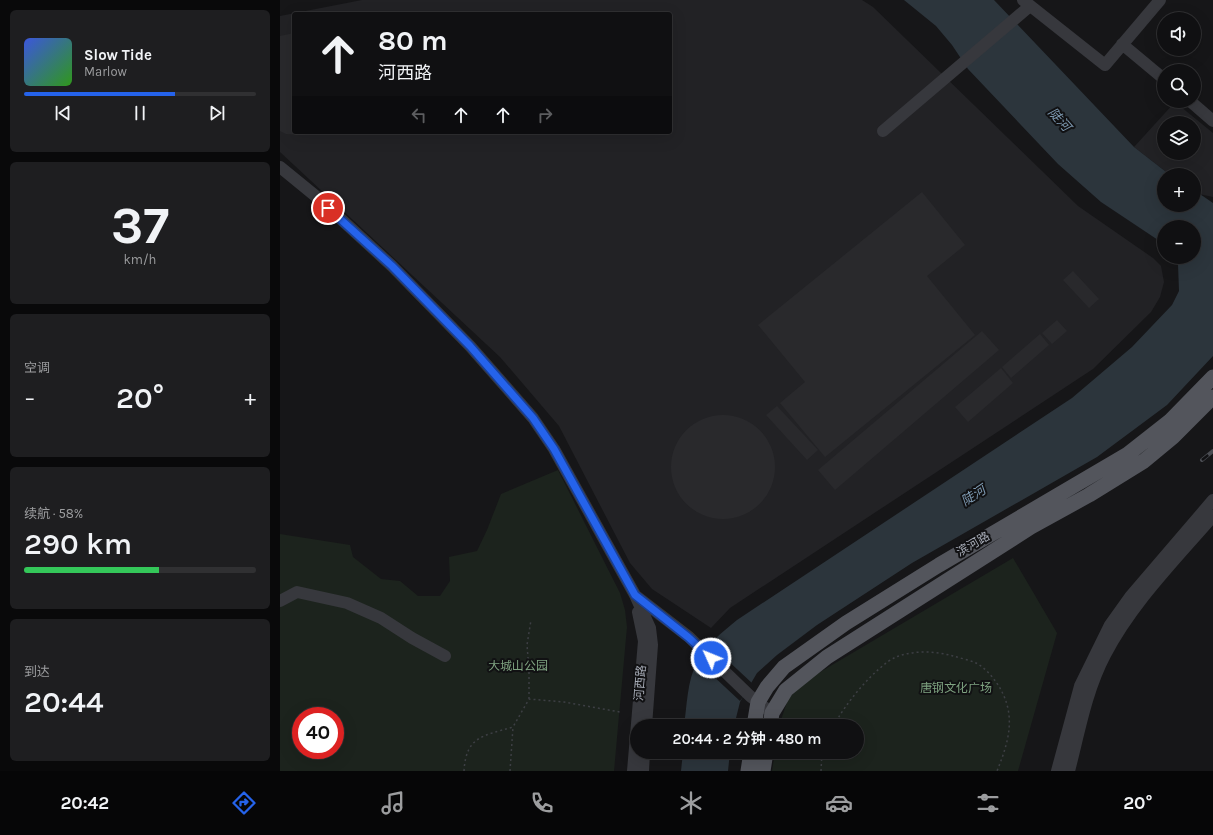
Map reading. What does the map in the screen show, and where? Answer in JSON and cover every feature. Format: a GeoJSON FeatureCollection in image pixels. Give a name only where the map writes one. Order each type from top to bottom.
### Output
{"type":"FeatureCollection","features":[{"type":"Feature","properties":{"kind":"main road","name":"滨河路"},"geometry":{"type":"LineString","coordinates":[[754,719],[754,699],[767,687],[784,667],[846,622],[939,564],[1128,454],[1170,421],[1213,377]]}},
{"type":"Feature","properties":{"kind":"main road","name":"滨河路"},"geometry":{"type":"LineString","coordinates":[[772,719],[786,690],[827,657],[1031,527],[1089,495],[1144,461],[1173,437],[1213,397]]}},
{"type":"Feature","properties":{"kind":"main road"},"geometry":{"type":"LineString","coordinates":[[748,771],[750,759]]}},
{"type":"Feature","properties":{"kind":"main road"},"geometry":{"type":"LineString","coordinates":[[763,771],[765,759]]}},
{"type":"Feature","properties":{"kind":"street"},"geometry":{"type":"LineString","coordinates":[[883,131],[1016,18],[1026,3],[1105,65],[1160,0]]}},
{"type":"Feature","properties":{"kind":"street"},"geometry":{"type":"LineString","coordinates":[[1122,44],[1157,73]]}},
{"type":"Feature","properties":{"kind":"street"},"geometry":{"type":"LineString","coordinates":[[1198,108],[1213,121]]}},
{"type":"Feature","properties":{"kind":"street","name":"河西路"},"geometry":{"type":"LineString","coordinates":[[280,167],[318,198],[392,266],[470,346],[533,418],[554,449],[635,595],[650,628],[652,645],[647,719]]}},
{"type":"Feature","properties":{"kind":"street"},"geometry":{"type":"LineString","coordinates":[[1057,771],[1080,686],[1110,625],[1130,598],[1213,500]]}},
{"type":"Feature","properties":{"kind":"street"},"geometry":{"type":"LineString","coordinates":[[1069,771],[1090,690],[1104,656],[1134,608],[1213,516]]}},
{"type":"Feature","properties":{"kind":"street"},"geometry":{"type":"LineString","coordinates":[[280,601],[297,592],[348,603],[381,618],[412,638],[445,656]]}},
{"type":"Feature","properties":{"kind":"street"},"geometry":{"type":"LineString","coordinates":[[635,595],[701,649],[754,699],[770,719]]}},
{"type":"Feature","properties":{"kind":"street","name":"河西路"},"geometry":{"type":"LineString","coordinates":[[633,771],[644,641],[635,595]]}},
{"type":"Feature","properties":{"kind":"street"},"geometry":{"type":"LineString","coordinates":[[643,771],[644,759]]}},
{"type":"Feature","properties":{"kind":"path"},"geometry":{"type":"LineString","coordinates":[[510,771],[513,727],[529,699],[529,670],[526,645],[531,620]]}},
{"type":"Feature","properties":{"kind":"path"},"geometry":{"type":"LineString","coordinates":[[837,719],[880,666],[897,657],[918,652],[941,653],[976,663],[990,674],[1005,694],[1010,720],[1008,737],[997,771]]}},
{"type":"Feature","properties":{"kind":"path"},"geometry":{"type":"LineString","coordinates":[[529,699],[564,702],[620,712]]}},
{"type":"Feature","properties":{"kind":"path"},"geometry":{"type":"LineString","coordinates":[[464,771],[464,758],[468,748],[478,737],[513,727]]}},
{"type":"Feature","properties":{"kind":"path"},"geometry":{"type":"LineString","coordinates":[[821,771],[822,759]]}},
{"type":"Feature","properties":{"kind":"shaded area"},"geometry":{"type":"Polygon","coordinates":[[[362,0],[862,0],[873,7],[1078,206],[1153,258],[1157,264],[1161,266],[1164,282],[1160,297],[1151,312],[1093,369],[730,608],[711,628],[652,589],[630,563],[559,426],[500,357],[280,152],[280,16],[292,14],[292,134],[672,134],[672,12],[300,12],[362,0]]]}},
{"type":"Feature","properties":{"kind":"shaded area"},"geometry":{"type":"Polygon","coordinates":[[[1170,108],[1182,108],[1192,116],[1162,116],[1170,108]]]}},
{"type":"Feature","properties":{"kind":"shaded area"},"geometry":{"type":"Polygon","coordinates":[[[1157,122],[1157,160],[1201,160],[1201,123],[1213,133],[1213,197],[1201,194],[1201,168],[1161,168],[1134,147],[1157,122]]]}},
{"type":"Feature","properties":{"kind":"green space","name":"大城山公园"},"geometry":{"type":"Polygon","coordinates":[[[558,470],[620,593],[625,610],[627,627],[614,771],[280,771],[280,534],[350,545],[353,557],[381,579],[400,581],[418,596],[440,596],[450,581],[449,557],[477,551],[501,494],[558,470]]]}},
{"type":"Feature","properties":{"kind":"green space","name":"唐钢文化广场"},"geometry":{"type":"Polygon","coordinates":[[[1013,558],[1057,633],[1018,771],[772,771],[774,759],[864,759],[864,719],[781,719],[788,699],[805,681],[1013,558]]]}},
{"type":"Feature","properties":{"kind":"water","name":"陡河"},"geometry":{"type":"Polygon","coordinates":[[[904,0],[994,0],[1134,147],[1161,168],[1157,168],[1157,212],[1201,212],[1201,195],[1213,203],[1213,356],[1167,405],[1097,457],[912,563],[817,625],[777,655],[757,673],[740,702],[736,719],[685,719],[689,685],[694,669],[700,656],[715,639],[737,620],[1072,398],[1132,347],[1172,305],[1179,291],[1178,264],[1201,264],[1201,220],[1157,220],[1157,239],[1101,202],[1058,164],[968,69],[952,45],[936,26],[904,0]]]}},
{"type":"Feature","properties":{"kind":"water"},"geometry":{"type":"Polygon","coordinates":[[[682,759],[729,759],[728,771],[681,771],[682,759]]]}},
{"type":"Feature","properties":{"kind":"pier"},"geometry":{"type":"Polygon","coordinates":[[[709,643],[753,684],[740,701],[696,660],[709,643]]]}},
{"type":"Feature","properties":{"kind":"building"},"geometry":{"type":"Polygon","coordinates":[[[292,33],[292,134],[308,134],[303,135],[286,134],[280,131],[280,36],[292,33]]]}},
{"type":"Feature","properties":{"kind":"building"},"geometry":{"type":"Polygon","coordinates":[[[922,192],[965,245],[927,276],[975,335],[825,457],[780,403],[805,382],[758,325],[922,192]]]}},
{"type":"Feature","properties":{"kind":"building"},"geometry":{"type":"Polygon","coordinates":[[[1073,271],[1099,299],[1089,308],[1063,280],[1073,271]]]}},
{"type":"Feature","properties":{"kind":"building"},"geometry":{"type":"Polygon","coordinates":[[[1057,320],[1067,331],[1052,344],[1042,333],[1057,320]]]}},
{"type":"Feature","properties":{"kind":"building"},"geometry":{"type":"Polygon","coordinates":[[[982,331],[999,350],[835,490],[818,470],[982,331]]]}},
{"type":"Feature","properties":{"kind":"building"},"geometry":{"type":"Polygon","coordinates":[[[1040,334],[1049,345],[1011,378],[1002,367],[1040,334]]]}},
{"type":"Feature","properties":{"kind":"building"},"geometry":{"type":"Polygon","coordinates":[[[1001,368],[1013,383],[968,422],[955,407],[1001,368]]]}},
{"type":"Feature","properties":{"kind":"building"},"geometry":{"type":"Polygon","coordinates":[[[777,406],[818,450],[807,460],[766,415],[777,406]]]}},
{"type":"Feature","properties":{"kind":"building"},"geometry":{"type":"Polygon","coordinates":[[[723,415],[743,419],[752,423],[760,430],[767,438],[771,447],[775,467],[771,487],[767,496],[760,504],[752,511],[743,515],[723,519],[703,515],[694,511],[686,504],[679,496],[675,487],[671,467],[675,447],[679,438],[686,430],[694,423],[703,419],[723,415]]]}},
{"type":"Feature","properties":{"kind":"railway"},"geometry":{"type":"LineString","coordinates":[[1202,460],[1213,451]]}},
{"type":"Feature","properties":{"kind":"route"},"geometry":{"type":"LineString","coordinates":[[328,208],[392,266],[470,346],[533,418],[554,449],[635,595],[688,637],[711,658]]}}]}
